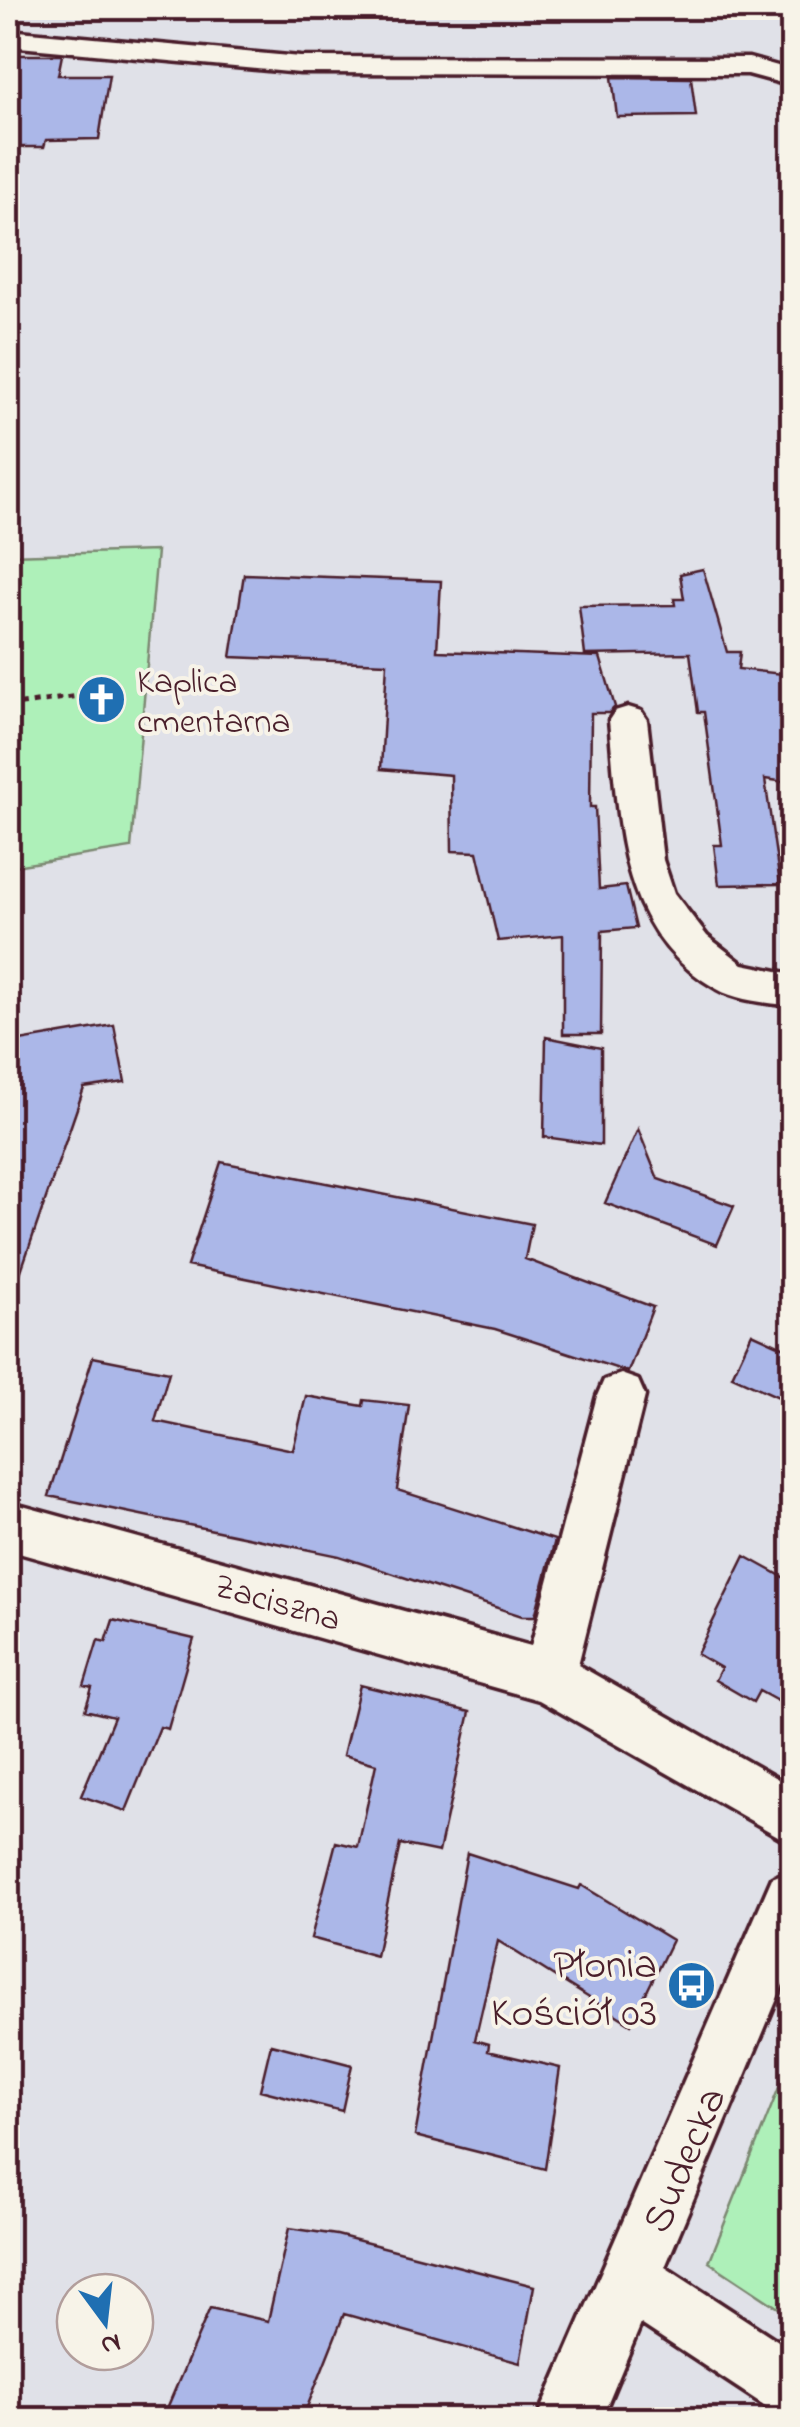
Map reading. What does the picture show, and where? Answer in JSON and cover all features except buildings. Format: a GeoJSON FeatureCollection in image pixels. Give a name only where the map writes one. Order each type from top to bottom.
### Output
{"type":"FeatureCollection","features":[{"type":"Feature","properties":{"kind":"street"},"geometry":{"type":"LineString","coordinates":[[8,38],[300,66],[749,66],[792,78]]}},
{"type":"Feature","properties":{"kind":"street"},"geometry":{"type":"LineString","coordinates":[[628,720],[643,860],[656,898],[692,947],[732,978],[792,990]]}},
{"type":"Feature","properties":{"kind":"street"},"geometry":{"type":"LineString","coordinates":[[548,1677],[621,1396]]}},
{"type":"Feature","properties":{"kind":"street","name":"Zaciszna"},"geometry":{"type":"LineString","coordinates":[[8,1526],[548,1677],[792,1817]]}},
{"type":"Feature","properties":{"kind":"street","name":"Sudecka"},"geometry":{"type":"LineString","coordinates":[[568,2420],[631,2281],[792,1898]]}},
{"type":"Feature","properties":{"kind":"street"},"geometry":{"type":"LineString","coordinates":[[631,2281],[792,2387]]}},
{"type":"Feature","properties":{"kind":"path"},"geometry":{"type":"LineString","coordinates":[[8,706],[79,696]]}},
{"type":"Feature","properties":{"kind":"green space"},"geometry":{"type":"Polygon","coordinates":[[[157,551],[131,848],[8,867],[8,555],[157,551]]]}},
{"type":"Feature","properties":{"kind":"green space"},"geometry":{"type":"Polygon","coordinates":[[[792,2055],[792,2317],[709,2262],[792,2055]]]}},
{"type":"Feature","properties":{"kind":"place","name":"Kaplica cmentarna"},"geometry":{"type":"Point","coordinates":[102,700]}},
{"type":"Feature","properties":{"kind":"place","name":"Płonia Kościół 03"},"geometry":{"type":"Point","coordinates":[692,1986]}}]}
